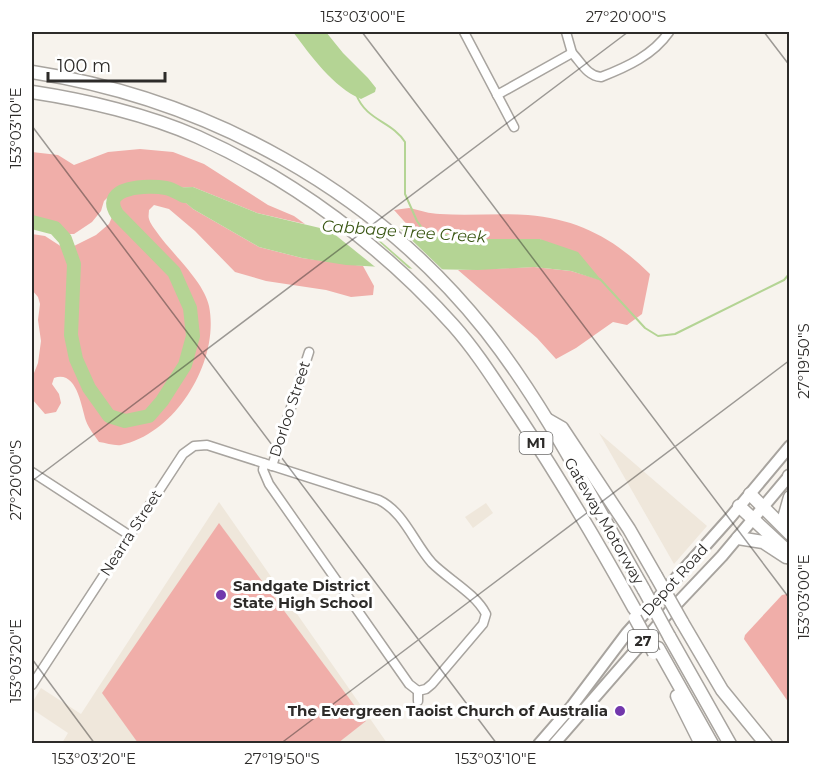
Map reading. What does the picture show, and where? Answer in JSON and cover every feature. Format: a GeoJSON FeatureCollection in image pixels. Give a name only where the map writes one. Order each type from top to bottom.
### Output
{"type":"FeatureCollection","features":[{"type":"Feature","properties":{"kind":"highway","name":"Gateway Motorway"},"geometry":{"type":"LineString","coordinates":[[32,72],[97,84],[141,96],[196,116],[236,134],[329,187],[364,212],[412,253],[486,331],[545,418],[730,744]]}},
{"type":"Feature","properties":{"kind":"highway","name":"Gateway Motorway"},"geometry":{"type":"LineString","coordinates":[[32,92],[105,107],[198,137],[254,166],[326,212],[382,255],[424,294],[469,345],[506,397],[566,490],[633,606],[656,651],[712,744]]}},
{"type":"Feature","properties":{"kind":"highway"},"geometry":{"type":"LineString","coordinates":[[545,418],[562,428],[629,529],[722,690],[766,744]]}},
{"type":"Feature","properties":{"kind":"highway"},"geometry":{"type":"LineString","coordinates":[[750,494],[785,529]]}},
{"type":"Feature","properties":{"kind":"highway"},"geometry":{"type":"LineString","coordinates":[[785,529],[789,497]]}},
{"type":"Feature","properties":{"kind":"highway"},"geometry":{"type":"LineString","coordinates":[[739,507],[783,547],[789,559]]}},
{"type":"Feature","properties":{"kind":"highway"},"geometry":{"type":"LineString","coordinates":[[738,538],[763,542],[789,559]]}},
{"type":"Feature","properties":{"kind":"highway"},"geometry":{"type":"LineString","coordinates":[[656,651],[701,744]]}},
{"type":"Feature","properties":{"kind":"main road","name":"Depot Road"},"geometry":{"type":"LineString","coordinates":[[539,744],[572,706],[623,639],[739,507],[789,446]]}},
{"type":"Feature","properties":{"kind":"main road","name":"Depot Road"},"geometry":{"type":"LineString","coordinates":[[554,744],[683,596],[738,538],[789,476]]}},
{"type":"Feature","properties":{"kind":"street"},"geometry":{"type":"LineString","coordinates":[[464,32],[514,127]]}},
{"type":"Feature","properties":{"kind":"street"},"geometry":{"type":"LineString","coordinates":[[566,32],[572,53],[588,72],[602,77],[649,54],[669,32]]}},
{"type":"Feature","properties":{"kind":"street"},"geometry":{"type":"LineString","coordinates":[[497,95],[572,53]]}},
{"type":"Feature","properties":{"kind":"street","name":"Dorloo Street"},"geometry":{"type":"LineString","coordinates":[[268,465],[309,352]]}},
{"type":"Feature","properties":{"kind":"street","name":"Nearra Street"},"geometry":{"type":"LineString","coordinates":[[32,685],[183,454],[194,446],[207,445],[389,505],[433,564],[490,614],[432,684],[418,691]]}},
{"type":"Feature","properties":{"kind":"street"},"geometry":{"type":"LineString","coordinates":[[268,465],[263,470],[269,484],[409,684],[418,691],[418,701]]}},
{"type":"Feature","properties":{"kind":"street"},"geometry":{"type":"LineString","coordinates":[[32,472],[129,535]]}},
{"type":"Feature","properties":{"kind":"shaded area"},"geometry":{"type":"Polygon","coordinates":[[[140,149],[173,152],[204,164],[268,205],[294,216],[305,224],[257,213],[193,187],[176,188],[151,182],[119,186],[104,201],[101,211],[92,222],[74,234],[67,234],[56,224],[32,218],[32,152],[58,155],[74,165],[108,152],[140,149]]]}},
{"type":"Feature","properties":{"kind":"shaded area"},"geometry":{"type":"Polygon","coordinates":[[[147,190],[177,195],[193,209],[259,247],[302,258],[363,266],[374,286],[373,295],[351,297],[326,290],[266,281],[235,272],[195,231],[169,209],[154,205],[149,210],[151,224],[194,277],[206,296],[211,327],[208,349],[201,371],[176,410],[160,426],[141,438],[121,445],[113,445],[99,442],[92,432],[86,421],[77,391],[68,379],[54,378],[52,384],[59,394],[61,403],[56,412],[45,414],[32,399],[32,378],[38,363],[41,341],[38,320],[40,304],[32,290],[32,234],[45,236],[62,247],[74,246],[96,235],[109,224],[119,201],[124,196],[147,190]]]}},
{"type":"Feature","properties":{"kind":"shaded area"},"geometry":{"type":"Polygon","coordinates":[[[409,208],[436,214],[517,214],[546,217],[595,233],[623,251],[650,274],[642,314],[627,325],[613,322],[556,359],[537,338],[458,270],[534,267],[571,271],[601,280],[540,239],[486,239],[412,230],[394,210],[409,208]]]}},
{"type":"Feature","properties":{"kind":"shaded area"},"geometry":{"type":"Polygon","coordinates":[[[599,433],[707,526],[674,564],[599,433]]]}},
{"type":"Feature","properties":{"kind":"shaded area","name":"Sandgate District State High School"},"geometry":{"type":"Polygon","coordinates":[[[219,502],[387,743],[62,743],[68,733],[32,709],[32,703],[41,688],[81,714],[219,502]]]}},
{"type":"Feature","properties":{"kind":"shaded area"},"geometry":{"type":"Polygon","coordinates":[[[486,503],[493,513],[473,528],[465,517],[486,503]]]}},
{"type":"Feature","properties":{"kind":"shaded area","name":"Sandgate District State High School"},"geometry":{"type":"Polygon","coordinates":[[[219,523],[366,721],[338,743],[138,743],[102,693],[219,523]]]}},
{"type":"Feature","properties":{"kind":"shaded area"},"geometry":{"type":"Polygon","coordinates":[[[782,595],[790,596],[789,703],[744,639],[745,635],[782,595]]]}},
{"type":"Feature","properties":{"kind":"water"},"geometry":{"type":"Polygon","coordinates":[[[293,32],[326,32],[368,78],[376,88],[375,92],[361,99],[341,87],[323,70],[293,32]]]}},
{"type":"Feature","properties":{"kind":"water"},"geometry":{"type":"Polygon","coordinates":[[[193,187],[257,213],[320,228],[378,226],[486,239],[540,239],[578,252],[602,281],[571,271],[534,267],[478,270],[419,269],[346,265],[302,258],[259,247],[193,209],[168,188],[193,187]]]}},
{"type":"Feature","properties":{"kind":"pier"},"geometry":{"type":"Polygon","coordinates":[[[358,224],[413,272],[379,270],[323,225],[358,224]]]}},
{"type":"Feature","properties":{"kind":"pier"},"geometry":{"type":"Polygon","coordinates":[[[361,224],[396,225],[446,273],[416,272],[361,224]]]}},
{"type":"Feature","properties":{"kind":"waterway"},"geometry":{"type":"LineString","coordinates":[[356,94],[360,103],[372,116],[393,129],[405,142],[405,194],[417,221],[425,232]]}},
{"type":"Feature","properties":{"kind":"waterway","name":"Cabbage Tree Creek"},"geometry":{"type":"LineString","coordinates":[[32,222],[55,228],[65,239],[74,264],[71,335],[76,359],[89,388],[109,416],[125,421],[149,416],[162,401],[185,365],[193,336],[190,308],[174,272],[117,214],[113,205],[115,198],[128,189],[158,187],[184,196]]}},
{"type":"Feature","properties":{"kind":"waterway","name":"Cabbage Tree Creek"},"geometry":{"type":"LineString","coordinates":[[600,279],[645,328],[658,336],[675,334],[784,280],[790,273]]}},
{"type":"Feature","properties":{"kind":"place","name":"Sandgate District State High School"},"geometry":{"type":"Point","coordinates":[221,595]}},
{"type":"Feature","properties":{"kind":"place","name":"The Evergreen Taoist Church of Australia"},"geometry":{"type":"Point","coordinates":[620,711]}}]}
